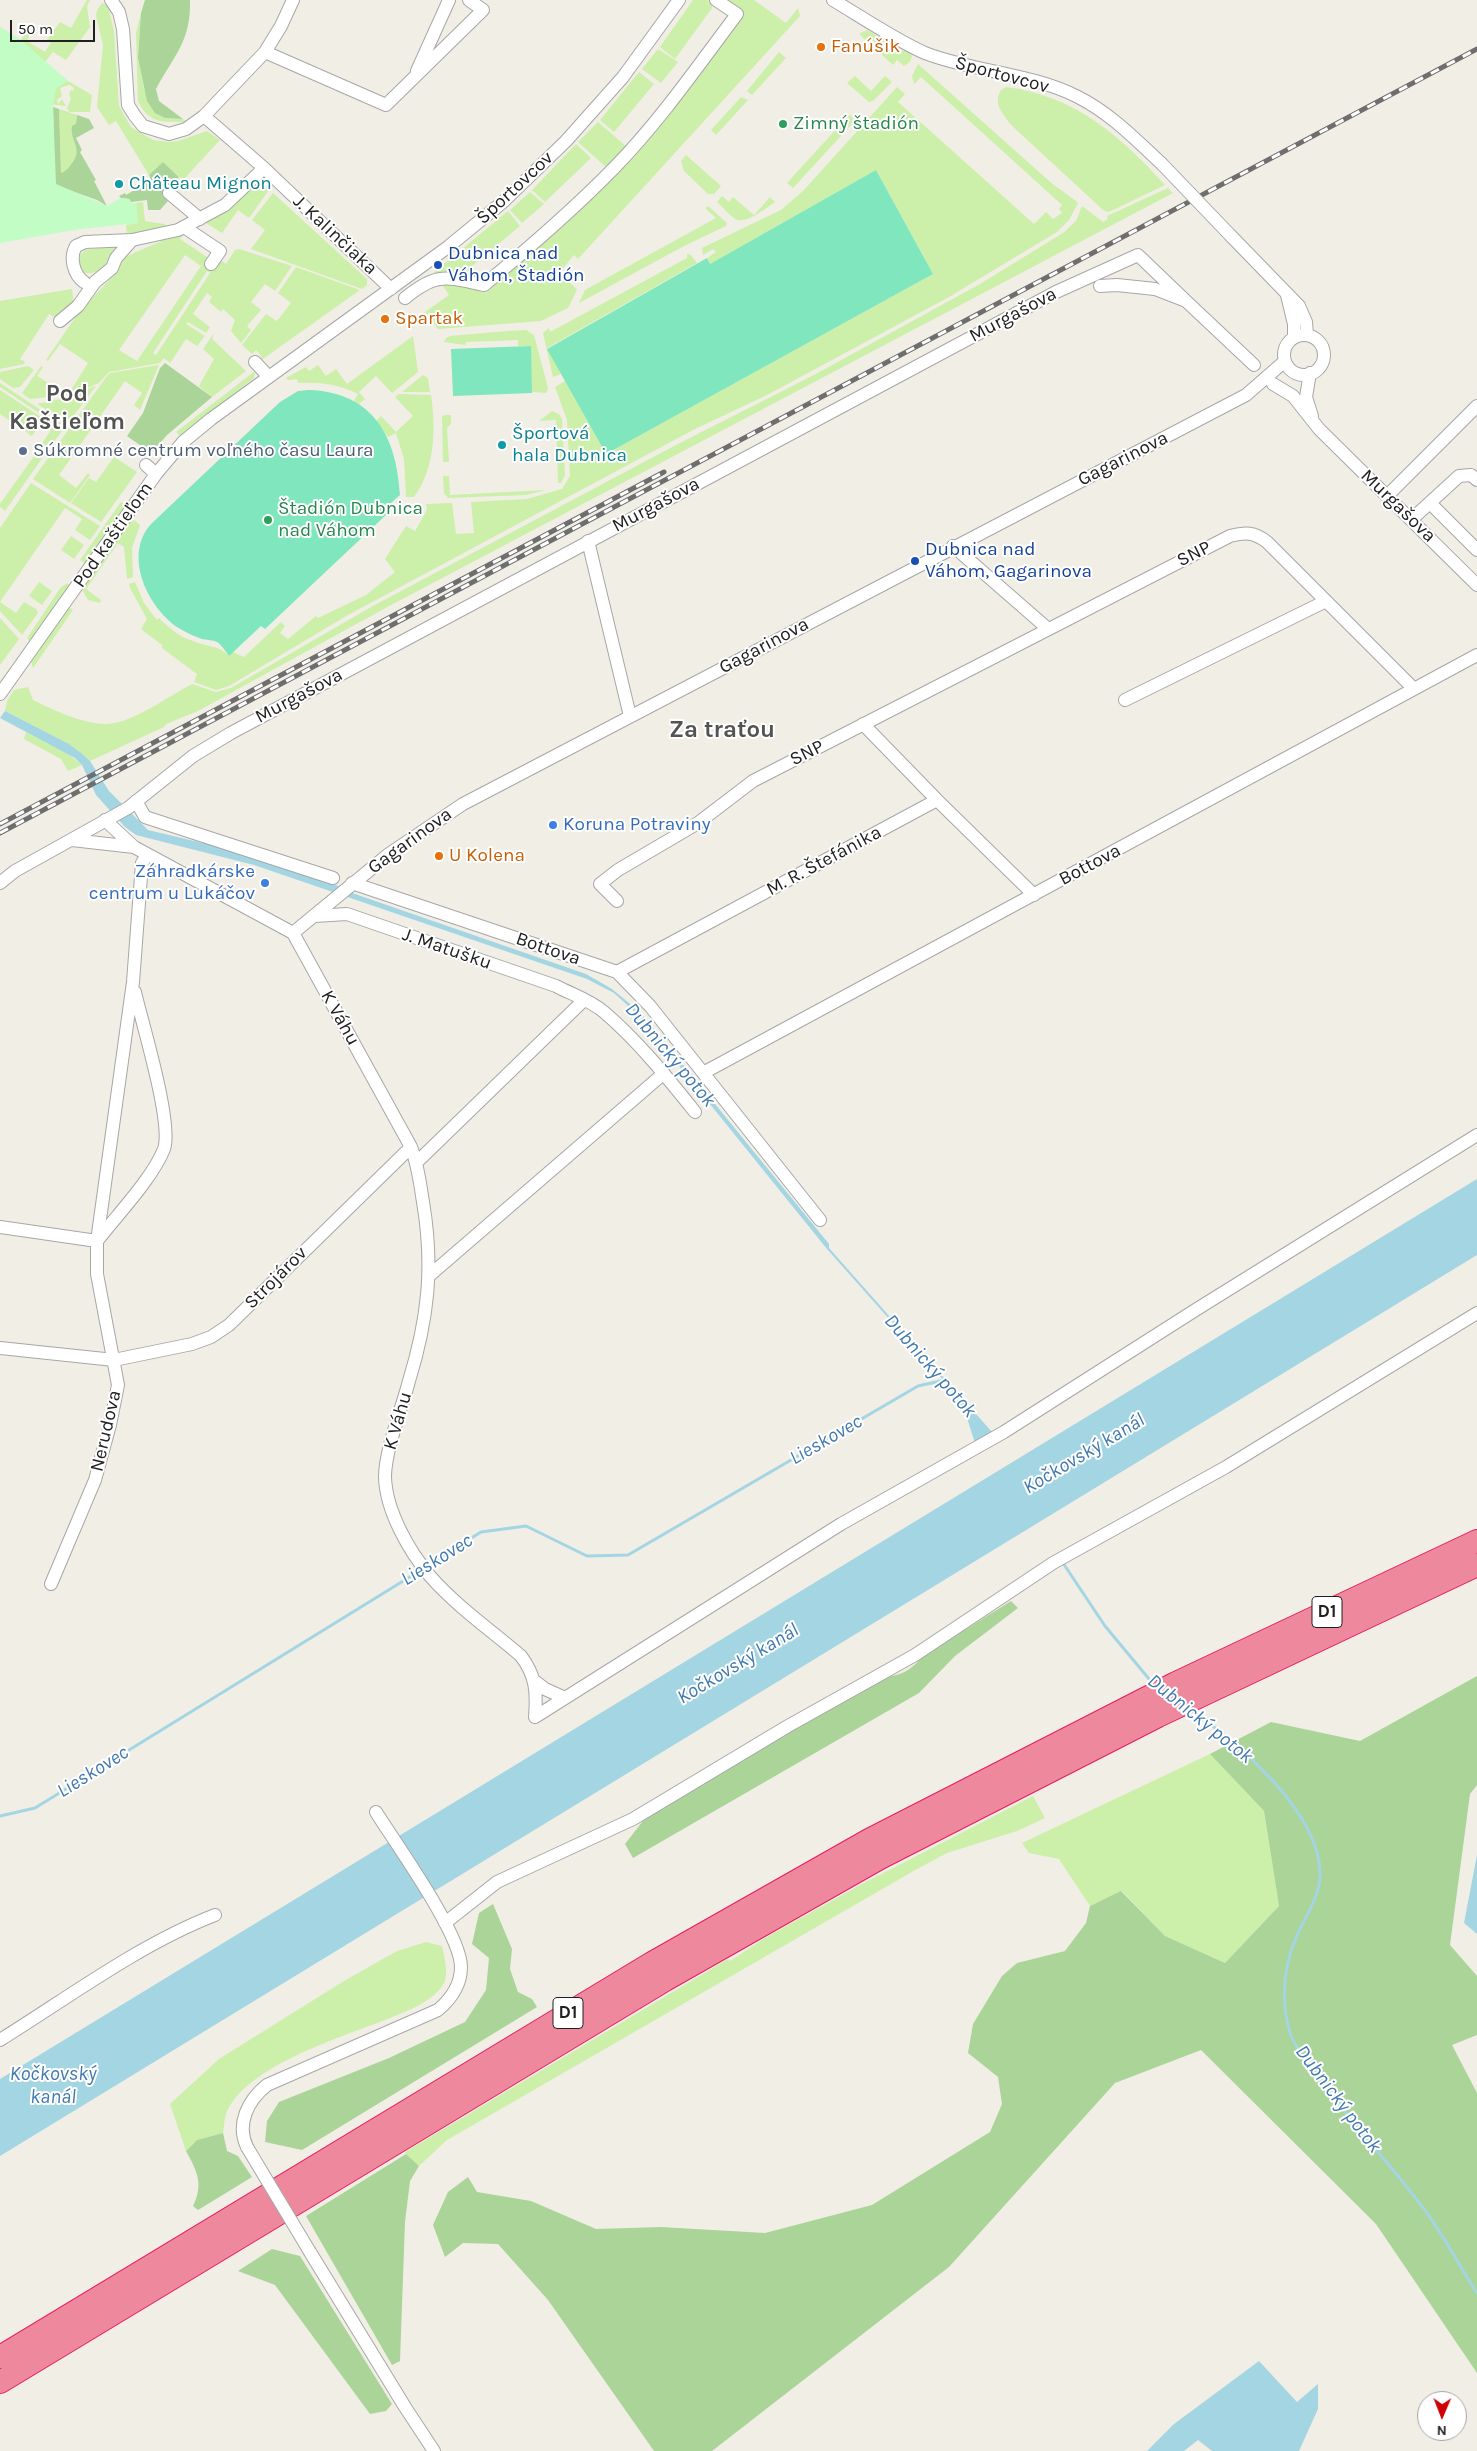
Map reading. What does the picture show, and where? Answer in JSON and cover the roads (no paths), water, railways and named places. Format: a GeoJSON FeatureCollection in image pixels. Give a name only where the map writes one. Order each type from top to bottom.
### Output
{"type":"FeatureCollection","features":[{"type":"Feature","properties":{"kind":"highway","name":"D1"},"geometry":{"type":"LineString","coordinates":[[0,2356],[668,1953],[869,1840],[1176,1683],[1477,1541]]}},
{"type":"Feature","properties":{"kind":"highway","name":"D1"},"geometry":{"type":"LineString","coordinates":[[0,2382],[558,2044],[772,1918],[999,1796],[1195,1698],[1477,1565]]}},
{"type":"Feature","properties":{"kind":"street"},"geometry":{"type":"LineString","coordinates":[[111,0],[119,12],[123,29],[128,105],[142,126],[168,134],[186,129],[204,116],[265,52],[281,26],[293,0]]}},
{"type":"Feature","properties":{"kind":"street"},"geometry":{"type":"LineString","coordinates":[[413,78],[449,0]]}},
{"type":"Feature","properties":{"kind":"street"},"geometry":{"type":"LineString","coordinates":[[265,52],[386,105],[483,10],[468,0]]}},
{"type":"Feature","properties":{"kind":"street"},"geometry":{"type":"LineString","coordinates":[[405,298],[436,278],[446,277],[484,285],[537,241],[610,172],[679,91],[737,14],[716,0]]}},
{"type":"Feature","properties":{"kind":"street","name":"Športovcov"},"geometry":{"type":"LineString","coordinates":[[833,0],[924,52],[964,66],[1042,84],[1078,96],[1104,113],[1161,164],[1299,306],[1306,322],[1308,335]]}},
{"type":"Feature","properties":{"kind":"street","name":"Športovcov"},"geometry":{"type":"LineString","coordinates":[[268,376],[391,290],[504,201],[566,141],[622,77],[676,1]]}},
{"type":"Feature","properties":{"kind":"street","name":"J. Kalinčiaka"},"geometry":{"type":"LineString","coordinates":[[204,116],[264,168],[391,290]]}},
{"type":"Feature","properties":{"kind":"street"},"geometry":{"type":"LineString","coordinates":[[84,282],[77,277],[74,268],[73,256],[76,246],[85,242],[132,240],[156,236],[184,227],[225,205],[264,168]]}},
{"type":"Feature","properties":{"kind":"street"},"geometry":{"type":"LineString","coordinates":[[169,193],[200,219]]}},
{"type":"Feature","properties":{"kind":"street"},"geometry":{"type":"LineString","coordinates":[[184,227],[220,251],[211,264]]}},
{"type":"Feature","properties":{"kind":"street"},"geometry":{"type":"LineString","coordinates":[[60,321],[78,306],[95,282],[112,268],[116,258],[132,240]]}},
{"type":"Feature","properties":{"kind":"street","name":"Murgašova"},"geometry":{"type":"LineString","coordinates":[[0,883],[15,871],[132,805],[193,756],[231,733],[1056,292],[1138,254],[1254,365]]}},
{"type":"Feature","properties":{"kind":"street","name":"Murgašova"},"geometry":{"type":"LineString","coordinates":[[1100,286],[1118,285],[1154,289],[1186,301]]}},
{"type":"Feature","properties":{"kind":"street"},"geometry":{"type":"LineString","coordinates":[[1286,292],[1294,324],[1294,337]]}},
{"type":"Feature","properties":{"kind":"street"},"geometry":{"type":"LineString","coordinates":[[1291,368],[1310,373],[1319,367],[1323,352],[1319,342],[1308,335],[1294,337],[1286,345],[1291,368],[1293,396]]}},
{"type":"Feature","properties":{"kind":"street"},"geometry":{"type":"LineString","coordinates":[[255,362],[268,376]]}},
{"type":"Feature","properties":{"kind":"street","name":"Gagarinova"},"geometry":{"type":"LineString","coordinates":[[1254,390],[1273,384],[1291,368]]}},
{"type":"Feature","properties":{"kind":"street","name":"Gagarinova"},"geometry":{"type":"LineString","coordinates":[[293,933],[312,914],[332,901],[389,854],[463,804],[1254,390],[1291,368]]}},
{"type":"Feature","properties":{"kind":"street","name":"Murgašova"},"geometry":{"type":"LineString","coordinates":[[1310,373],[1306,397],[1308,408],[1319,429]]}},
{"type":"Feature","properties":{"kind":"street","name":"Pod kaštieľom"},"geometry":{"type":"LineString","coordinates":[[0,694],[151,469],[268,376]]}},
{"type":"Feature","properties":{"kind":"street","name":"Murgašova"},"geometry":{"type":"LineString","coordinates":[[1273,384],[1293,396],[1319,429],[1477,584]]}},
{"type":"Feature","properties":{"kind":"street"},"geometry":{"type":"LineString","coordinates":[[1388,496],[1477,406]]}},
{"type":"Feature","properties":{"kind":"street"},"geometry":{"type":"LineString","coordinates":[[1412,519],[1459,476],[1471,475],[1477,480]]}},
{"type":"Feature","properties":{"kind":"street"},"geometry":{"type":"LineString","coordinates":[[1430,504],[1477,550]]}},
{"type":"Feature","properties":{"kind":"street","name":"SNP"},"geometry":{"type":"LineString","coordinates":[[617,901],[600,884],[618,870],[698,823],[754,781],[1047,628],[1230,536],[1243,532],[1256,534],[1267,542],[1414,689]]}},
{"type":"Feature","properties":{"kind":"street"},"geometry":{"type":"LineString","coordinates":[[588,541],[630,716]]}},
{"type":"Feature","properties":{"kind":"street"},"geometry":{"type":"LineString","coordinates":[[953,546],[1047,628]]}},
{"type":"Feature","properties":{"kind":"street"},"geometry":{"type":"LineString","coordinates":[[1126,700],[1326,601]]}},
{"type":"Feature","properties":{"kind":"street","name":"Bottova"},"geometry":{"type":"LineString","coordinates":[[703,1073],[1477,656]]}},
{"type":"Feature","properties":{"kind":"street"},"geometry":{"type":"LineString","coordinates":[[863,724],[1034,895]]}},
{"type":"Feature","properties":{"kind":"street","name":"M. R. Štefánika"},"geometry":{"type":"LineString","coordinates":[[616,972],[937,800]]}},
{"type":"Feature","properties":{"kind":"street"},"geometry":{"type":"LineString","coordinates":[[132,805],[145,817],[333,878]]}},
{"type":"Feature","properties":{"kind":"street"},"geometry":{"type":"LineString","coordinates":[[109,818],[134,847],[293,933]]}},
{"type":"Feature","properties":{"kind":"street"},"geometry":{"type":"LineString","coordinates":[[72,840],[134,847]]}},
{"type":"Feature","properties":{"kind":"street","name":"Nerudova"},"geometry":{"type":"LineString","coordinates":[[51,1584],[95,1480],[110,1425],[118,1385],[97,1274],[97,1241],[133,982],[142,863],[147,855]]}},
{"type":"Feature","properties":{"kind":"street","name":"Bottova"},"geometry":{"type":"LineString","coordinates":[[351,884],[616,972],[650,1006],[820,1220]]}},
{"type":"Feature","properties":{"kind":"street","name":"J. Matušku"},"geometry":{"type":"LineString","coordinates":[[312,914],[347,914],[556,986],[584,1000],[603,1011],[650,1058],[695,1112]]}},
{"type":"Feature","properties":{"kind":"street","name":"K Váhu"},"geometry":{"type":"LineString","coordinates":[[293,933],[417,1162],[427,1226],[430,1275],[426,1317],[418,1352],[386,1467],[386,1487],[392,1508],[402,1532],[430,1576],[522,1656],[531,1669],[536,1682]]}},
{"type":"Feature","properties":{"kind":"street","name":"Nerudova"},"geometry":{"type":"LineString","coordinates":[[97,1241],[155,1167],[165,1146],[164,1111],[133,982]]}},
{"type":"Feature","properties":{"kind":"street"},"geometry":{"type":"LineString","coordinates":[[417,1162],[584,1000]]}},
{"type":"Feature","properties":{"kind":"street"},"geometry":{"type":"LineString","coordinates":[[430,1275],[663,1074]]}},
{"type":"Feature","properties":{"kind":"street"},"geometry":{"type":"LineString","coordinates":[[536,1682],[535,1717],[841,1524],[1004,1432],[1197,1309],[1477,1135]]}},
{"type":"Feature","properties":{"kind":"street","name":"Strojárov"},"geometry":{"type":"LineString","coordinates":[[0,1348],[114,1360],[192,1344],[211,1337],[229,1325],[410,1147]]}},
{"type":"Feature","properties":{"kind":"street"},"geometry":{"type":"LineString","coordinates":[[0,1226],[97,1241]]}},
{"type":"Feature","properties":{"kind":"street"},"geometry":{"type":"LineString","coordinates":[[445,1923],[498,1882],[633,1819],[788,1726],[915,1655],[1070,1553],[1226,1467],[1477,1313]]}},
{"type":"Feature","properties":{"kind":"street"},"geometry":{"type":"LineString","coordinates":[[536,1682],[545,1689],[566,1698]]}},
{"type":"Feature","properties":{"kind":"street"},"geometry":{"type":"LineString","coordinates":[[376,1812],[445,1923],[457,1946],[461,1967],[457,1987],[451,1997],[433,2012],[267,2085],[257,2093],[246,2111],[243,2130],[247,2148],[401,2401],[434,2451]]}},
{"type":"Feature","properties":{"kind":"street"},"geometry":{"type":"LineString","coordinates":[[0,2040],[144,1950],[183,1928],[215,1915]]}},
{"type":"Feature","properties":{"kind":"water"},"geometry":{"type":"Polygon","coordinates":[[[5,711],[69,744],[81,753],[90,761],[109,791],[148,830],[249,854],[336,885],[355,894],[586,974],[612,989],[641,1013],[829,1244],[829,1248],[992,1432],[975,1443],[967,1418],[953,1399],[955,1395],[946,1383],[827,1249],[638,1015],[614,993],[587,979],[254,865],[136,835],[125,827],[96,795],[82,765],[75,758],[0,718],[5,711]]]}},
{"type":"Feature","properties":{"kind":"water","name":"Kočkovský kanál"},"geometry":{"type":"Polygon","coordinates":[[[1477,1179],[1477,1255],[0,2156],[0,2079],[1477,1179]]]}},
{"type":"Feature","properties":{"kind":"water"},"geometry":{"type":"Polygon","coordinates":[[[1477,1855],[1477,1934],[1464,1923],[1477,1855]]]}},
{"type":"Feature","properties":{"kind":"water"},"geometry":{"type":"Polygon","coordinates":[[[1259,2361],[1297,2402],[1318,2384],[1318,2409],[1299,2451],[1212,2451],[1198,2440],[1184,2451],[1147,2451],[1174,2424],[1259,2361]]]}},
{"type":"Feature","properties":{"kind":"waterway","name":"Lieskovec"},"geometry":{"type":"LineString","coordinates":[[426,1566],[481,1532],[526,1526],[587,1556],[628,1555],[918,1386],[945,1380]]}},
{"type":"Feature","properties":{"kind":"waterway","name":"Dubnický potok"},"geometry":{"type":"LineString","coordinates":[[1063,1563],[1105,1626],[1154,1685]]}},
{"type":"Feature","properties":{"kind":"waterway","name":"Lieskovec"},"geometry":{"type":"LineString","coordinates":[[0,1816],[35,1808],[421,1570]]}},
{"type":"Feature","properties":{"kind":"waterway","name":"Dubnický potok"},"geometry":{"type":"LineString","coordinates":[[1190,1710],[1231,1740],[1274,1782],[1293,1805],[1308,1829],[1317,1853],[1320,1877],[1317,1892],[1293,1945],[1286,1971],[1284,1997],[1291,2036],[1325,2087],[1427,2213],[1477,2293]]}},
{"type":"Feature","properties":{"kind":"railway"},"geometry":{"type":"LineString","coordinates":[[0,833],[1477,49]]}},
{"type":"Feature","properties":{"kind":"railway"},"geometry":{"type":"LineString","coordinates":[[0,824],[664,472]]}},
{"type":"Feature","properties":{"kind":"place","name":"Fanúšik"},"geometry":{"type":"Point","coordinates":[821,47]}},
{"type":"Feature","properties":{"kind":"place","name":"Zimný štadión"},"geometry":{"type":"Point","coordinates":[783,124]}},
{"type":"Feature","properties":{"kind":"place","name":"Château Mignon"},"geometry":{"type":"Point","coordinates":[119,184]}},
{"type":"Feature","properties":{"kind":"place","name":"Dubnica nad Váhom, Štadión"},"geometry":{"type":"Point","coordinates":[438,265]}},
{"type":"Feature","properties":{"kind":"place","name":"Spartak"},"geometry":{"type":"Point","coordinates":[385,319]}},
{"type":"Feature","properties":{"kind":"place","name":"Športová hala Dubnica"},"geometry":{"type":"Point","coordinates":[502,445]}},
{"type":"Feature","properties":{"kind":"place","name":"Súkromné centrum voľného času Laura"},"geometry":{"type":"Point","coordinates":[23,451]}},
{"type":"Feature","properties":{"kind":"place","name":"Štadión Dubnica nad Váhom"},"geometry":{"type":"Point","coordinates":[268,520]}},
{"type":"Feature","properties":{"kind":"place","name":"Dubnica nad Váhom, Gagarinova"},"geometry":{"type":"Point","coordinates":[915,561]}},
{"type":"Feature","properties":{"kind":"place","name":"Koruna Potraviny"},"geometry":{"type":"Point","coordinates":[553,825]}},
{"type":"Feature","properties":{"kind":"place","name":"U Kolena"},"geometry":{"type":"Point","coordinates":[439,856]}},
{"type":"Feature","properties":{"kind":"place","name":"Záhradkárske centrum u Lukáčov"},"geometry":{"type":"Point","coordinates":[265,883]}},
{"type":"Feature","properties":{"kind":"district","name":"Pod Kaštieľom"},"geometry":{"type":"Point","coordinates":[67,408]}},
{"type":"Feature","properties":{"kind":"district","name":"Za traťou"},"geometry":{"type":"Point","coordinates":[722,730]}}]}
